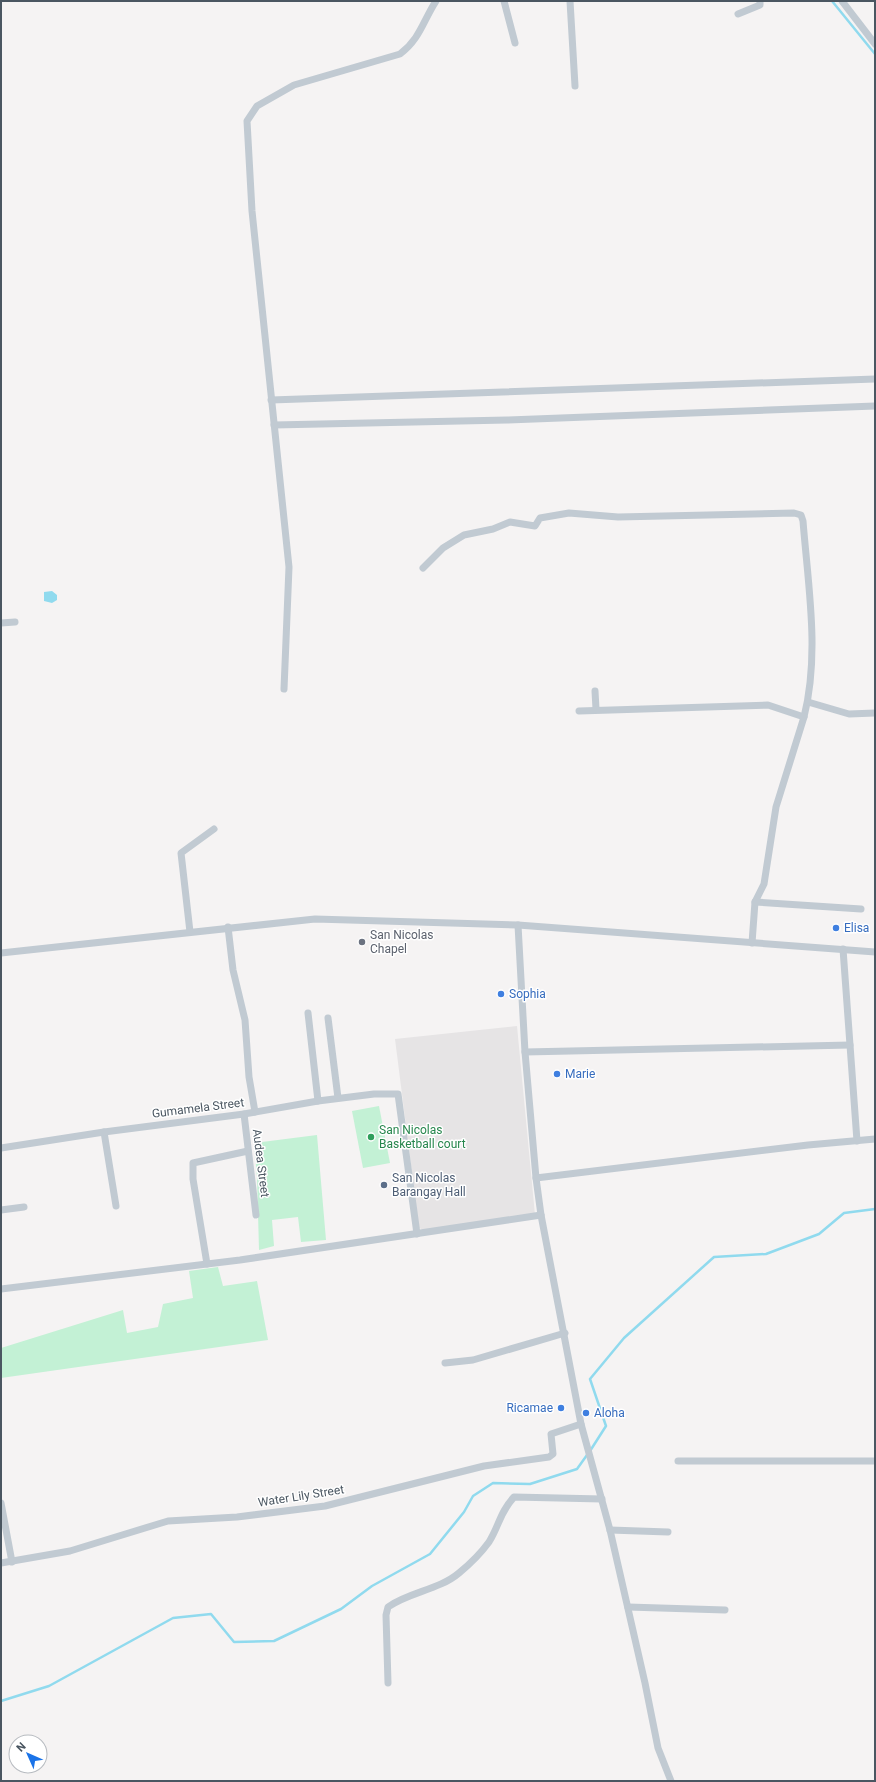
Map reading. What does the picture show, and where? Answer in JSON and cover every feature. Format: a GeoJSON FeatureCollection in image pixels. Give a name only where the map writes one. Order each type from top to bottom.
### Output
{"type":"FeatureCollection","features":[{"type":"Feature","properties":{"kind":"street"},"geometry":{"type":"LineString","coordinates":[[284,690],[288,567],[252,211],[247,121],[257,106],[294,85],[400,54],[410,47],[419,34],[436,1]]}},
{"type":"Feature","properties":{"kind":"street"},"geometry":{"type":"LineString","coordinates":[[504,1],[515,43]]}},
{"type":"Feature","properties":{"kind":"street"},"geometry":{"type":"LineString","coordinates":[[570,1],[575,86]]}},
{"type":"Feature","properties":{"kind":"street"},"geometry":{"type":"LineString","coordinates":[[738,14],[760,5],[760,1]]}},
{"type":"Feature","properties":{"kind":"street"},"geometry":{"type":"LineString","coordinates":[[842,1],[875,44]]}},
{"type":"Feature","properties":{"kind":"street"},"geometry":{"type":"LineString","coordinates":[[271,400],[875,379]]}},
{"type":"Feature","properties":{"kind":"street"},"geometry":{"type":"LineString","coordinates":[[274,426],[507,420],[875,406]]}},
{"type":"Feature","properties":{"kind":"street"},"geometry":{"type":"LineString","coordinates":[[423,568],[443,548],[464,535],[493,529],[510,522],[535,526],[540,518],[569,513],[618,517],[799,514],[803,521],[811,622],[811,673],[808,702],[776,808],[764,884],[755,902],[752,943]]}},
{"type":"Feature","properties":{"kind":"street"},"geometry":{"type":"LineString","coordinates":[[1,623],[15,622]]}},
{"type":"Feature","properties":{"kind":"street"},"geometry":{"type":"LineString","coordinates":[[595,691],[596,709]]}},
{"type":"Feature","properties":{"kind":"street"},"geometry":{"type":"LineString","coordinates":[[808,702],[849,714],[875,713]]}},
{"type":"Feature","properties":{"kind":"street"},"geometry":{"type":"LineString","coordinates":[[579,710],[768,705],[804,717]]}},
{"type":"Feature","properties":{"kind":"street"},"geometry":{"type":"LineString","coordinates":[[190,932],[181,853],[214,829]]}},
{"type":"Feature","properties":{"kind":"street"},"geometry":{"type":"LineString","coordinates":[[755,902],[861,909]]}},
{"type":"Feature","properties":{"kind":"street"},"geometry":{"type":"LineString","coordinates":[[1,953],[228,927],[315,919],[518,926],[875,952]]}},
{"type":"Feature","properties":{"kind":"street"},"geometry":{"type":"LineString","coordinates":[[518,926],[525,1052],[536,1178],[541,1215],[565,1333],[581,1424],[610,1530],[658,1748],[671,1781]]}},
{"type":"Feature","properties":{"kind":"street"},"geometry":{"type":"LineString","coordinates":[[228,927],[233,970],[245,1020],[249,1077],[255,1112]]}},
{"type":"Feature","properties":{"kind":"street"},"geometry":{"type":"LineString","coordinates":[[843,949],[857,1141]]}},
{"type":"Feature","properties":{"kind":"street"},"geometry":{"type":"LineString","coordinates":[[308,1013],[318,1101]]}},
{"type":"Feature","properties":{"kind":"street"},"geometry":{"type":"LineString","coordinates":[[328,1018],[338,1098]]}},
{"type":"Feature","properties":{"kind":"street"},"geometry":{"type":"LineString","coordinates":[[525,1052],[850,1045]]}},
{"type":"Feature","properties":{"kind":"street","name":"Gumamela Street"},"geometry":{"type":"LineString","coordinates":[[1,1148],[104,1132],[244,1114],[338,1098],[374,1094],[398,1094],[417,1234]]}},
{"type":"Feature","properties":{"kind":"street","name":"Audea Street"},"geometry":{"type":"LineString","coordinates":[[244,1114],[256,1215]]}},
{"type":"Feature","properties":{"kind":"street"},"geometry":{"type":"LineString","coordinates":[[104,1132],[116,1206]]}},
{"type":"Feature","properties":{"kind":"street"},"geometry":{"type":"LineString","coordinates":[[536,1178],[808,1145],[875,1139]]}},
{"type":"Feature","properties":{"kind":"street"},"geometry":{"type":"LineString","coordinates":[[207,1264],[193,1179],[193,1163],[248,1151]]}},
{"type":"Feature","properties":{"kind":"street"},"geometry":{"type":"LineString","coordinates":[[1,1210],[24,1207]]}},
{"type":"Feature","properties":{"kind":"street"},"geometry":{"type":"LineString","coordinates":[[1,1289],[207,1264],[541,1215]]}},
{"type":"Feature","properties":{"kind":"street"},"geometry":{"type":"LineString","coordinates":[[444,1363],[472,1360],[565,1333]]}},
{"type":"Feature","properties":{"kind":"street","name":"Water Lily Street"},"geometry":{"type":"LineString","coordinates":[[1,1563],[70,1551],[168,1521],[237,1517],[325,1506],[484,1466],[549,1457],[553,1454],[551,1434],[581,1424]]}},
{"type":"Feature","properties":{"kind":"street"},"geometry":{"type":"LineString","coordinates":[[678,1461],[875,1461]]}},
{"type":"Feature","properties":{"kind":"street"},"geometry":{"type":"LineString","coordinates":[[388,1683],[386,1614],[388,1607],[395,1602],[439,1584],[458,1574],[489,1542],[505,1507],[514,1497],[602,1499]]}},
{"type":"Feature","properties":{"kind":"street"},"geometry":{"type":"LineString","coordinates":[[1,1503],[12,1562]]}},
{"type":"Feature","properties":{"kind":"street"},"geometry":{"type":"LineString","coordinates":[[610,1530],[668,1532]]}},
{"type":"Feature","properties":{"kind":"street"},"geometry":{"type":"LineString","coordinates":[[628,1607],[724,1610]]}},
{"type":"Feature","properties":{"kind":"shaded area"},"geometry":{"type":"Polygon","coordinates":[[[517,1026],[535,1215],[426,1231],[419,1228],[395,1039],[517,1026]]]}},
{"type":"Feature","properties":{"kind":"green space","name":"San Nicolas Basketball court"},"geometry":{"type":"Polygon","coordinates":[[[379,1106],[390,1163],[363,1168],[352,1111],[379,1106]]]}},
{"type":"Feature","properties":{"kind":"green space"},"geometry":{"type":"Polygon","coordinates":[[[317,1135],[326,1240],[301,1242],[298,1217],[272,1220],[274,1246],[259,1250],[257,1177],[254,1143],[317,1135]]]}},
{"type":"Feature","properties":{"kind":"green space"},"geometry":{"type":"Polygon","coordinates":[[[218,1267],[223,1286],[257,1281],[268,1340],[1,1378],[1,1348],[123,1310],[127,1333],[158,1327],[163,1304],[193,1298],[189,1271],[218,1267]]]}},
{"type":"Feature","properties":{"kind":"water"},"geometry":{"type":"Polygon","coordinates":[[[52,591],[57,595],[57,600],[52,603],[44,601],[44,592],[52,591]]]}},
{"type":"Feature","properties":{"kind":"waterway"},"geometry":{"type":"LineString","coordinates":[[832,1],[875,54]]}},
{"type":"Feature","properties":{"kind":"waterway"},"geometry":{"type":"LineString","coordinates":[[590,1451],[606,1426],[590,1379],[624,1338],[714,1257],[766,1254],[819,1234],[844,1213],[875,1209]]}},
{"type":"Feature","properties":{"kind":"waterway"},"geometry":{"type":"LineString","coordinates":[[1,1701],[49,1686],[173,1618],[211,1614],[234,1642],[274,1641],[341,1609],[372,1586],[430,1554],[464,1512],[473,1496],[493,1483],[530,1484],[577,1469],[587,1455]]}},
{"type":"Feature","properties":{"kind":"place","name":"Elisa"},"geometry":{"type":"Point","coordinates":[836,928]}},
{"type":"Feature","properties":{"kind":"place","name":"San Nicolas Chapel"},"geometry":{"type":"Point","coordinates":[362,942]}},
{"type":"Feature","properties":{"kind":"place","name":"Sophia"},"geometry":{"type":"Point","coordinates":[501,994]}},
{"type":"Feature","properties":{"kind":"place","name":"Marie"},"geometry":{"type":"Point","coordinates":[557,1074]}},
{"type":"Feature","properties":{"kind":"place","name":"San Nicolas Basketball court"},"geometry":{"type":"Point","coordinates":[371,1137]}},
{"type":"Feature","properties":{"kind":"place","name":"San Nicolas Barangay Hall"},"geometry":{"type":"Point","coordinates":[384,1185]}},
{"type":"Feature","properties":{"kind":"place","name":"Ricamae"},"geometry":{"type":"Point","coordinates":[561,1408]}},
{"type":"Feature","properties":{"kind":"place","name":"Aloha"},"geometry":{"type":"Point","coordinates":[586,1413]}}]}
